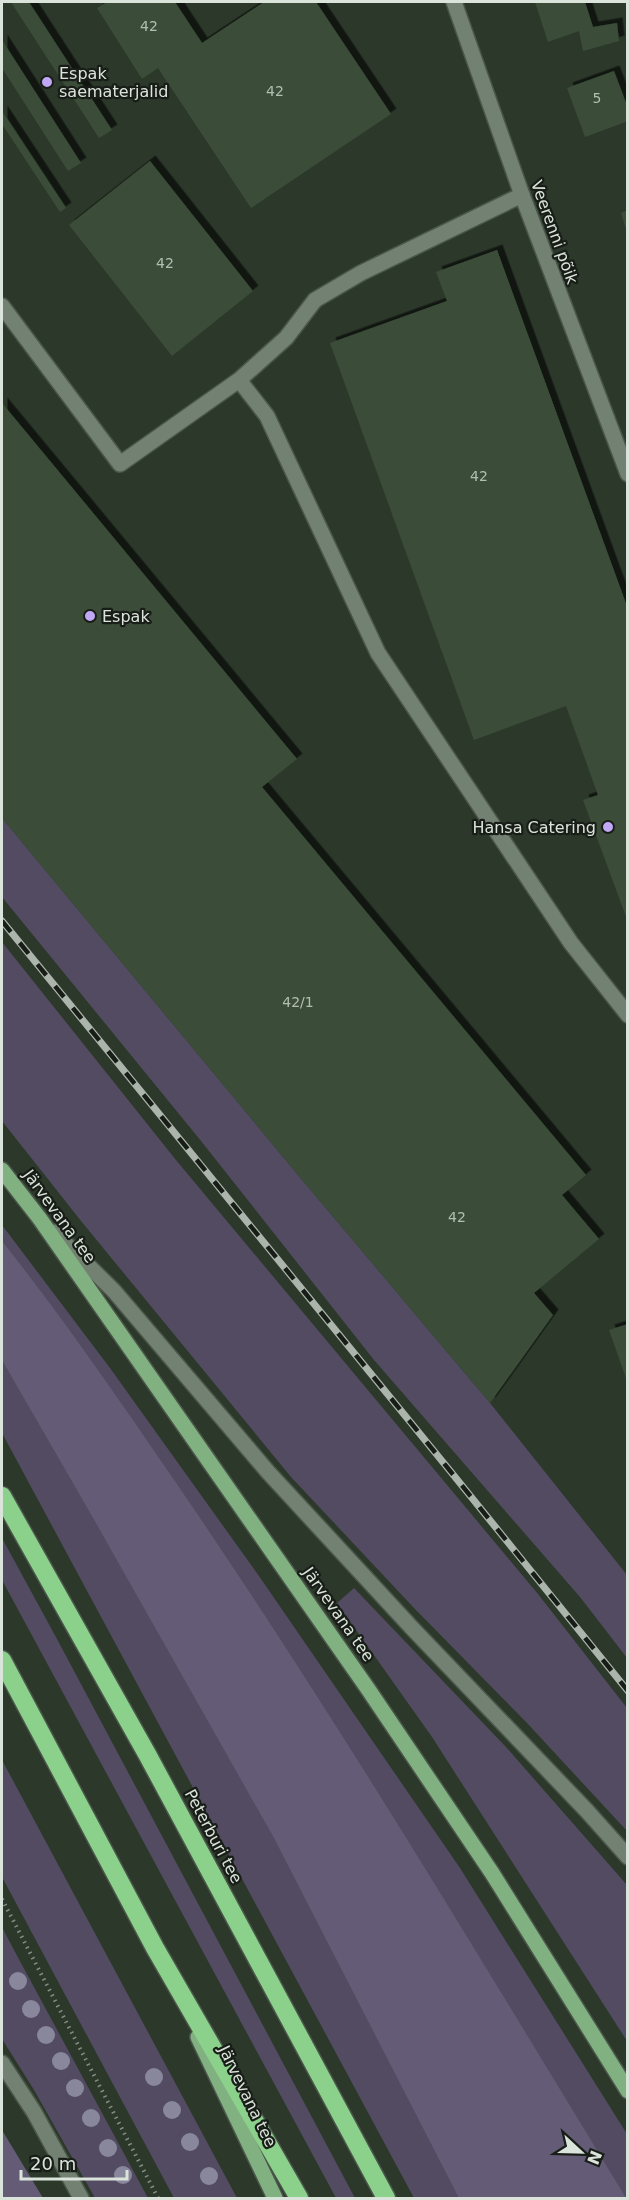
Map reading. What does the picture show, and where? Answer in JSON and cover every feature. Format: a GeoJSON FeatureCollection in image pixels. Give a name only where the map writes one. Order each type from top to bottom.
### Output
{"type":"FeatureCollection","features":[{"type":"Feature","properties":{"kind":"highway","name":"Peterburi tee"},"geometry":{"type":"LineString","coordinates":[[2,1496],[147,1754],[386,2199]]}},
{"type":"Feature","properties":{"kind":"highway","name":"Järvevana tee"},"geometry":{"type":"LineString","coordinates":[[2,1660],[155,1948]]}},
{"type":"Feature","properties":{"kind":"highway"},"geometry":{"type":"LineString","coordinates":[[155,1948],[299,2199]]}},
{"type":"Feature","properties":{"kind":"main road","name":"Järvevana tee"},"geometry":{"type":"LineString","coordinates":[[2,1170],[40,1219],[368,1689],[472,1844],[627,2091]]}},
{"type":"Feature","properties":{"kind":"main road","name":"Järvevana tee"},"geometry":{"type":"LineString","coordinates":[[155,1948],[275,2199]]}},
{"type":"Feature","properties":{"kind":"street","name":"Veerenni põik"},"geometry":{"type":"LineString","coordinates":[[454,2],[522,195],[627,474]]}},
{"type":"Feature","properties":{"kind":"street"},"geometry":{"type":"LineString","coordinates":[[2,306],[120,464],[239,380],[286,338],[315,300],[361,273],[522,195]]}},
{"type":"Feature","properties":{"kind":"street"},"geometry":{"type":"LineString","coordinates":[[239,380],[267,416],[378,653],[570,943],[627,1015]]}},
{"type":"Feature","properties":{"kind":"street"},"geometry":{"type":"LineString","coordinates":[[40,1219],[114,1291],[268,1472],[412,1628],[587,1811],[627,1857]]}},
{"type":"Feature","properties":{"kind":"street"},"geometry":{"type":"LineString","coordinates":[[2,2062],[34,2112],[81,2199]]}},
{"type":"Feature","properties":{"kind":"path"},"geometry":{"type":"LineString","coordinates":[[2,1899],[158,2199]]}},
{"type":"Feature","properties":{"kind":"shaded area"},"geometry":{"type":"Polygon","coordinates":[[[2,818],[490,1403],[627,1575],[627,1658],[580,1597],[374,1360],[201,1141],[2,897],[2,818]]]}},
{"type":"Feature","properties":{"kind":"shaded area"},"geometry":{"type":"Polygon","coordinates":[[[2,942],[176,1160],[538,1594],[627,1708],[627,1831],[527,1723],[414,1608],[291,1477],[2,1121],[2,942]]]}},
{"type":"Feature","properties":{"kind":"shaded area"},"geometry":{"type":"Polygon","coordinates":[[[2,1225],[110,1368],[259,1576],[460,1868],[627,2134],[627,2198],[414,2198],[2,1433],[2,1225]]]}},
{"type":"Feature","properties":{"kind":"shaded area"},"geometry":{"type":"Polygon","coordinates":[[[2,1241],[53,1307],[101,1375],[252,1596],[415,1852],[626,2198],[459,2198],[274,1838],[2,1360],[2,1241]]]}},
{"type":"Feature","properties":{"kind":"shaded area"},"geometry":{"type":"Polygon","coordinates":[[[2,1538],[355,2198],[336,2198],[2,1580],[2,1538]]]}},
{"type":"Feature","properties":{"kind":"shaded area"},"geometry":{"type":"Polygon","coordinates":[[[354,1588],[506,1747],[627,1885],[627,2041],[432,1737],[337,1603],[354,1588]]]}},
{"type":"Feature","properties":{"kind":"shaded area"},"geometry":{"type":"Polygon","coordinates":[[[2,1760],[237,2198],[174,2198],[2,1877],[2,1760]]]}},
{"type":"Feature","properties":{"kind":"shaded area"},"geometry":{"type":"Polygon","coordinates":[[[2,1927],[148,2198],[95,2198],[34,2090],[2,2039],[2,1927]]]}},
{"type":"Feature","properties":{"kind":"shaded area"},"geometry":{"type":"Polygon","coordinates":[[[2,2130],[43,2198],[2,2198],[2,2130]]]}},
{"type":"Feature","properties":{"kind":"building"},"geometry":{"type":"Polygon","coordinates":[[[11,2],[29,2],[112,130],[99,138],[11,2]]]}},
{"type":"Feature","properties":{"kind":"building"},"geometry":{"type":"Polygon","coordinates":[[[107,2],[175,2],[202,43],[264,2],[316,2],[391,114],[251,208],[158,68],[142,79],[97,8],[107,2]]]}},
{"type":"Feature","properties":{"kind":"building"},"geometry":{"type":"Polygon","coordinates":[[[535,2],[585,2],[593,27],[617,23],[619,41],[583,51],[579,31],[548,42],[535,2]]]}},
{"type":"Feature","properties":{"kind":"building"},"geometry":{"type":"Polygon","coordinates":[[[2,40],[81,163],[68,171],[2,68],[2,40]]]}},
{"type":"Feature","properties":{"kind":"building"},"geometry":{"type":"Polygon","coordinates":[[[614,71],[628,108],[628,121],[585,137],[567,88],[614,71]]]}},
{"type":"Feature","properties":{"kind":"building"},"geometry":{"type":"Polygon","coordinates":[[[2,111],[66,208],[60,212],[2,124],[2,111]]]}},
{"type":"Feature","properties":{"kind":"building"},"geometry":{"type":"Polygon","coordinates":[[[150,161],[253,291],[172,356],[69,225],[150,161]]]}},
{"type":"Feature","properties":{"kind":"building"},"geometry":{"type":"Polygon","coordinates":[[[628,210],[628,232],[627,232],[621,213],[628,210]]]}},
{"type":"Feature","properties":{"kind":"building"},"geometry":{"type":"Polygon","coordinates":[[[497,250],[628,609],[628,922],[583,800],[598,795],[566,706],[474,740],[330,343],[447,301],[436,272],[497,250]]]}},
{"type":"Feature","properties":{"kind":"building"},"geometry":{"type":"Polygon","coordinates":[[[2,403],[297,759],[262,787],[586,1175],[562,1195],[599,1239],[534,1293],[553,1315],[490,1403],[2,818],[2,403]]]}},
{"type":"Feature","properties":{"kind":"building"},"geometry":{"type":"Polygon","coordinates":[[[628,1324],[628,1381],[627,1381],[609,1330],[628,1324]]]}},
{"type":"Feature","properties":{"kind":"railway"},"geometry":{"type":"LineString","coordinates":[[2,921],[628,1691]]}},
{"type":"Feature","properties":{"kind":"place","name":"Espak saematerjalid"},"geometry":{"type":"Point","coordinates":[47,82]}},
{"type":"Feature","properties":{"kind":"place","name":"Espak"},"geometry":{"type":"Point","coordinates":[90,616]}},
{"type":"Feature","properties":{"kind":"place","name":"Hansa Catering"},"geometry":{"type":"Point","coordinates":[608,827]}}]}
